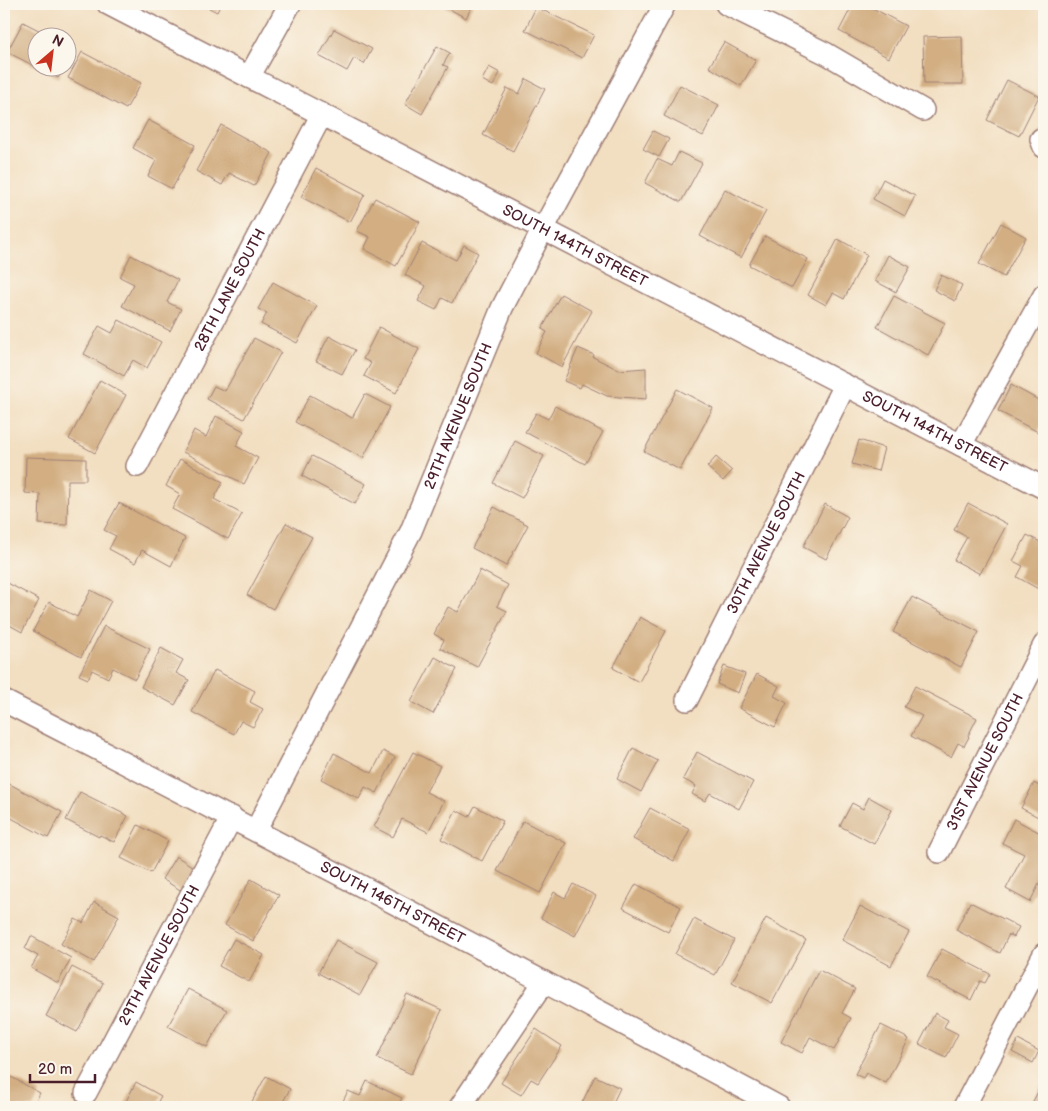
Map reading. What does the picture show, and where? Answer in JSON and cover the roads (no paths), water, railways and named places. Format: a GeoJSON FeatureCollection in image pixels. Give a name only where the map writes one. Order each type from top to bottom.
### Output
{"type":"FeatureCollection","features":[{"type":"Feature","properties":{"kind":"street","name":"SOUTH 144TH STREET"},"geometry":{"type":"LineString","coordinates":[[108,4],[1044,488]]}},
{"type":"Feature","properties":{"kind":"street"},"geometry":{"type":"LineString","coordinates":[[249,77],[290,4]]}},
{"type":"Feature","properties":{"kind":"street","name":"29TH AVENUE SOUTH"},"geometry":{"type":"LineString","coordinates":[[256,830],[411,531],[502,308],[665,4]]}},
{"type":"Feature","properties":{"kind":"street"},"geometry":{"type":"LineString","coordinates":[[726,4],[827,54],[923,110]]}},
{"type":"Feature","properties":{"kind":"street","name":"28TH LANE SOUTH"},"geometry":{"type":"LineString","coordinates":[[137,466],[322,114]]}},
{"type":"Feature","properties":{"kind":"street"},"geometry":{"type":"LineString","coordinates":[[961,445],[1044,295]]}},
{"type":"Feature","properties":{"kind":"street","name":"30TH AVENUE SOUTH"},"geometry":{"type":"LineString","coordinates":[[687,700],[845,385]]}},
{"type":"Feature","properties":{"kind":"street","name":"31ST AVENUE SOUTH"},"geometry":{"type":"LineString","coordinates":[[939,852],[1044,645]]}},
{"type":"Feature","properties":{"kind":"street","name":"SOUTH 146TH STREET"},"geometry":{"type":"LineString","coordinates":[[4,701],[232,817],[779,1107]]}},
{"type":"Feature","properties":{"kind":"street","name":"29TH AVENUE SOUTH"},"geometry":{"type":"LineString","coordinates":[[86,1093],[232,817]]}},
{"type":"Feature","properties":{"kind":"street"},"geometry":{"type":"LineString","coordinates":[[964,1107],[1044,954]]}},
{"type":"Feature","properties":{"kind":"street"},"geometry":{"type":"LineString","coordinates":[[460,1107],[544,982]]}}]}
